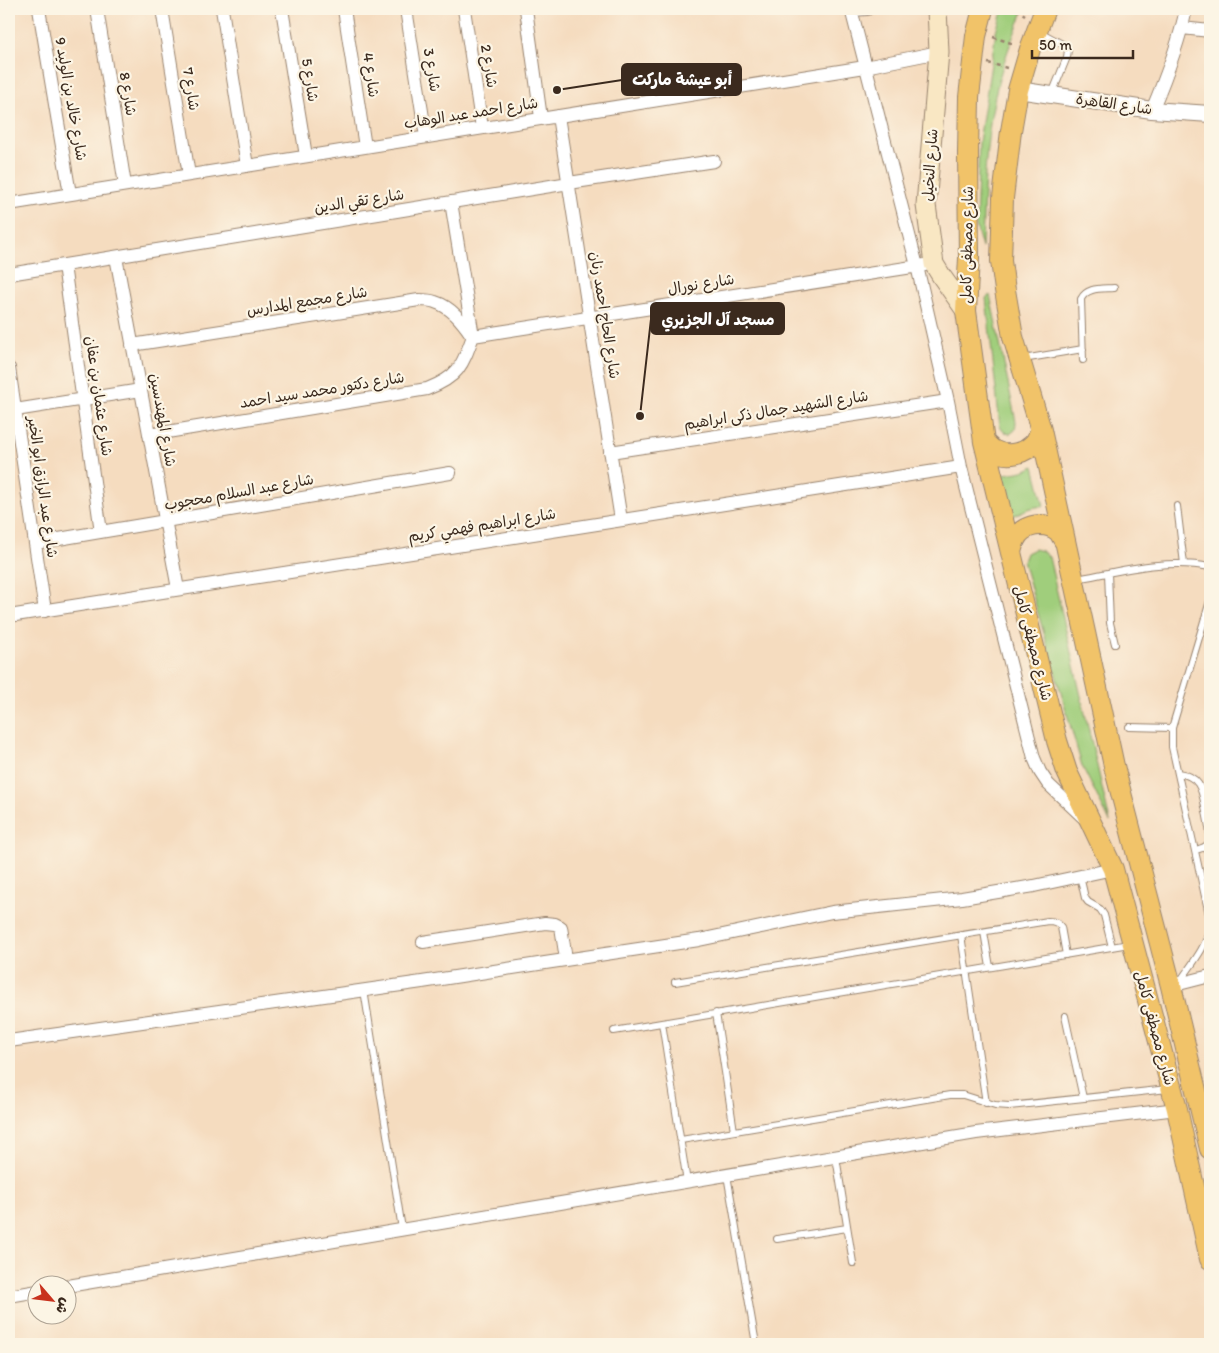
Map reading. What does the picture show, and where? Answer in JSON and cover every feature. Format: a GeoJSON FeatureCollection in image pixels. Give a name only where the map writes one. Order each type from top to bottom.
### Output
{"type":"FeatureCollection","features":[{"type":"Feature","properties":{"kind":"main road","name":"شارع النخيل"},"geometry":{"type":"LineString","coordinates":[[936,9],[938,52],[926,205],[926,265],[942,277],[966,311]]}},
{"type":"Feature","properties":{"kind":"main road","name":"شارع مصطفى كامل"},"geometry":{"type":"LineString","coordinates":[[983,9],[973,59],[968,125],[969,258],[966,311],[984,442],[1057,741],[1067,772],[1113,868],[1177,1109],[1210,1259]]}},
{"type":"Feature","properties":{"kind":"main road","name":"شارع مصطفى كامل"},"geometry":{"type":"LineString","coordinates":[[1045,9],[1033,40],[1021,81],[1010,132],[1003,198],[1001,261],[1013,337],[1041,430],[1114,766],[1174,986],[1210,1149]]}},
{"type":"Feature","properties":{"kind":"main road"},"geometry":{"type":"LineString","coordinates":[[984,442],[993,450],[1004,454],[1016,454],[1027,449],[1036,441],[1041,430]]}},
{"type":"Feature","properties":{"kind":"main road"},"geometry":{"type":"LineString","coordinates":[[1012,552],[1015,540],[1023,530],[1035,525],[1047,526],[1058,532],[1065,542]]}},
{"type":"Feature","properties":{"kind":"street","name":"شارع خالد بن الوليد 9"},"geometry":{"type":"LineString","coordinates":[[39,9],[70,194]]}},
{"type":"Feature","properties":{"kind":"street","name":"شارع 8"},"geometry":{"type":"LineString","coordinates":[[97,9],[126,185]]}},
{"type":"Feature","properties":{"kind":"street","name":"شارع 7"},"geometry":{"type":"LineString","coordinates":[[162,9],[189,175]]}},
{"type":"Feature","properties":{"kind":"street"},"geometry":{"type":"LineString","coordinates":[[222,9],[247,166]]}},
{"type":"Feature","properties":{"kind":"street","name":"شارع 5"},"geometry":{"type":"LineString","coordinates":[[282,9],[306,156]]}},
{"type":"Feature","properties":{"kind":"street","name":"شارع 4"},"geometry":{"type":"LineString","coordinates":[[344,9],[365,147]]}},
{"type":"Feature","properties":{"kind":"street","name":"شارع 3"},"geometry":{"type":"LineString","coordinates":[[406,9],[426,137]]}},
{"type":"Feature","properties":{"kind":"street","name":"شارع 2"},"geometry":{"type":"LineString","coordinates":[[464,9],[482,128]]}},
{"type":"Feature","properties":{"kind":"street"},"geometry":{"type":"LineString","coordinates":[[526,9],[541,118]]}},
{"type":"Feature","properties":{"kind":"street"},"geometry":{"type":"LineString","coordinates":[[867,9],[851,10],[865,67],[926,265],[948,401],[961,467],[1034,758],[1048,784],[1093,826]]}},
{"type":"Feature","properties":{"kind":"street"},"geometry":{"type":"LineString","coordinates":[[1152,110],[1169,70],[1186,9]]}},
{"type":"Feature","properties":{"kind":"street"},"geometry":{"type":"LineString","coordinates":[[1182,28],[1210,31]]}},
{"type":"Feature","properties":{"kind":"street","name":"شارع احمد عبد الوهاب"},"geometry":{"type":"LineString","coordinates":[[9,204],[865,67],[938,52]]}},
{"type":"Feature","properties":{"kind":"street","name":"شارع القاهرة"},"geometry":{"type":"LineString","coordinates":[[1021,81],[1052,95],[1152,110],[1210,114]]}},
{"type":"Feature","properties":{"kind":"street","name":"شارع الحاج احمد رنان"},"geometry":{"type":"LineString","coordinates":[[558,116],[621,520]]}},
{"type":"Feature","properties":{"kind":"street","name":"شارع تقي الدين"},"geometry":{"type":"LineString","coordinates":[[9,274],[714,161]]}},
{"type":"Feature","properties":{"kind":"street"},"geometry":{"type":"LineString","coordinates":[[452,202],[473,336]]}},
{"type":"Feature","properties":{"kind":"street","name":"شارع المهندسين"},"geometry":{"type":"LineString","coordinates":[[116,257],[178,590]]}},
{"type":"Feature","properties":{"kind":"street","name":"شارع عثمان بن عفان"},"geometry":{"type":"LineString","coordinates":[[64,265],[101,532]]}},
{"type":"Feature","properties":{"kind":"street","name":"شارع نورال"},"geometry":{"type":"LineString","coordinates":[[473,336],[926,265]]}},
{"type":"Feature","properties":{"kind":"street","name":"شارع مجمع المدارس"},"geometry":{"type":"LineString","coordinates":[[132,345],[418,300],[435,302],[450,310],[473,336]]}},
{"type":"Feature","properties":{"kind":"street","name":"شارع دكتور محمد سيد احمد"},"geometry":{"type":"LineString","coordinates":[[149,435],[427,389],[444,383],[457,371],[466,355],[473,336]]}},
{"type":"Feature","properties":{"kind":"street","name":"شارع عبد الرازق ابو الخير"},"geometry":{"type":"LineString","coordinates":[[9,368],[12,410],[45,610]]}},
{"type":"Feature","properties":{"kind":"street"},"geometry":{"type":"LineString","coordinates":[[12,410],[141,390]]}},
{"type":"Feature","properties":{"kind":"street","name":"شارع الشهيد جمال ذكى ابراهيم"},"geometry":{"type":"LineString","coordinates":[[610,452],[948,401]]}},
{"type":"Feature","properties":{"kind":"street","name":"شارع ابراهيم فهمي كريم"},"geometry":{"type":"LineString","coordinates":[[9,616],[961,467]]}},
{"type":"Feature","properties":{"kind":"street","name":"شارع عبد السلام محجوب"},"geometry":{"type":"LineString","coordinates":[[35,543],[450,473]]}},
{"type":"Feature","properties":{"kind":"street"},"geometry":{"type":"LineString","coordinates":[[9,1041],[699,940],[832,912],[962,898],[1034,886],[1113,868]]}},
{"type":"Feature","properties":{"kind":"street"},"geometry":{"type":"LineString","coordinates":[[423,942],[545,923],[555,924],[561,927],[566,959]]}},
{"type":"Feature","properties":{"kind":"street"},"geometry":{"type":"LineString","coordinates":[[1174,986],[1210,976]]}},
{"type":"Feature","properties":{"kind":"street"},"geometry":{"type":"LineString","coordinates":[[78,1284],[976,1132],[1177,1109]]}},
{"type":"Feature","properties":{"kind":"street"},"geometry":{"type":"LineString","coordinates":[[9,1296],[28,1293]]}},
{"type":"Feature","properties":{"kind":"lane"},"geometry":{"type":"LineString","coordinates":[[1033,40],[1064,45],[1068,50],[1052,95]]}},
{"type":"Feature","properties":{"kind":"lane"},"geometry":{"type":"LineString","coordinates":[[1083,360],[1081,299],[1084,293],[1091,290],[1114,288]]}},
{"type":"Feature","properties":{"kind":"lane"},"geometry":{"type":"LineString","coordinates":[[1019,359],[1083,349]]}},
{"type":"Feature","properties":{"kind":"lane"},"geometry":{"type":"LineString","coordinates":[[1177,506],[1184,564]]}},
{"type":"Feature","properties":{"kind":"lane"},"geometry":{"type":"LineString","coordinates":[[1073,579],[1154,566],[1184,564],[1210,567]]}},
{"type":"Feature","properties":{"kind":"lane"},"geometry":{"type":"LineString","coordinates":[[1108,573],[1110,622],[1116,644]]}},
{"type":"Feature","properties":{"kind":"lane"},"geometry":{"type":"LineString","coordinates":[[1210,601],[1172,728],[1172,747],[1210,919]]}},
{"type":"Feature","properties":{"kind":"lane"},"geometry":{"type":"LineString","coordinates":[[1129,727],[1172,728]]}},
{"type":"Feature","properties":{"kind":"lane"},"geometry":{"type":"LineString","coordinates":[[1178,772],[1194,778],[1200,784],[1203,793],[1210,840],[1204,848],[1195,850]]}},
{"type":"Feature","properties":{"kind":"lane"},"geometry":{"type":"LineString","coordinates":[[1080,876],[1085,898],[1100,909],[1104,916],[1112,947]]}},
{"type":"Feature","properties":{"kind":"lane"},"geometry":{"type":"LineString","coordinates":[[675,982],[1054,921],[1061,927],[1066,955]]}},
{"type":"Feature","properties":{"kind":"lane"},"geometry":{"type":"LineString","coordinates":[[1174,986],[1204,945],[1210,928]]}},
{"type":"Feature","properties":{"kind":"lane"},"geometry":{"type":"LineString","coordinates":[[984,932],[990,967]]}},
{"type":"Feature","properties":{"kind":"lane"},"geometry":{"type":"LineString","coordinates":[[961,935],[986,1102]]}},
{"type":"Feature","properties":{"kind":"lane"},"geometry":{"type":"LineString","coordinates":[[614,1031],[1133,943]]}},
{"type":"Feature","properties":{"kind":"lane"},"geometry":{"type":"LineString","coordinates":[[364,990],[402,1230]]}},
{"type":"Feature","properties":{"kind":"lane"},"geometry":{"type":"LineString","coordinates":[[716,1014],[734,1131]]}},
{"type":"Feature","properties":{"kind":"lane"},"geometry":{"type":"LineString","coordinates":[[1065,1016],[1083,1098]]}},
{"type":"Feature","properties":{"kind":"lane"},"geometry":{"type":"LineString","coordinates":[[662,1023],[687,1182]]}},
{"type":"Feature","properties":{"kind":"lane"},"geometry":{"type":"LineString","coordinates":[[681,1140],[950,1095],[963,1095],[995,1105],[1009,1106],[1171,1088]]}},
{"type":"Feature","properties":{"kind":"lane"},"geometry":{"type":"LineString","coordinates":[[836,1157],[853,1263]]}},
{"type":"Feature","properties":{"kind":"lane"},"geometry":{"type":"LineString","coordinates":[[727,1175],[756,1344]]}},
{"type":"Feature","properties":{"kind":"lane"},"geometry":{"type":"LineString","coordinates":[[777,1238],[847,1228]]}},
{"type":"Feature","properties":{"kind":"path"},"geometry":{"type":"LineString","coordinates":[[977,32],[1033,40]]}},
{"type":"Feature","properties":{"kind":"path"},"geometry":{"type":"LineString","coordinates":[[973,59],[1021,81]]}},
{"type":"Feature","properties":{"kind":"green space"},"geometry":{"type":"Polygon","coordinates":[[[1003,9],[1024,9],[1004,63],[991,115],[985,172],[982,248],[976,226],[979,142],[996,31],[1003,9]]]}},
{"type":"Feature","properties":{"kind":"green space"},"geometry":{"type":"Polygon","coordinates":[[[990,295],[1016,422],[1015,430],[1010,434],[1004,432],[1000,427],[986,298],[990,295]]]}},
{"type":"Feature","properties":{"kind":"green space"},"geometry":{"type":"Polygon","coordinates":[[[1034,466],[1044,506],[1028,509],[1012,517],[1002,474],[1023,471],[1034,466]]]}},
{"type":"Feature","properties":{"kind":"green space"},"geometry":{"type":"Polygon","coordinates":[[[1034,549],[1042,551],[1049,557],[1110,822],[1082,766],[1023,561],[1026,553],[1034,549]]]}},
{"type":"Feature","properties":{"kind":"place","name":"أبو عيشة ماركت"},"geometry":{"type":"Point","coordinates":[557,90]}},
{"type":"Feature","properties":{"kind":"place","name":"مسجد آل الجزيري"},"geometry":{"type":"Point","coordinates":[640,416]}}]}
